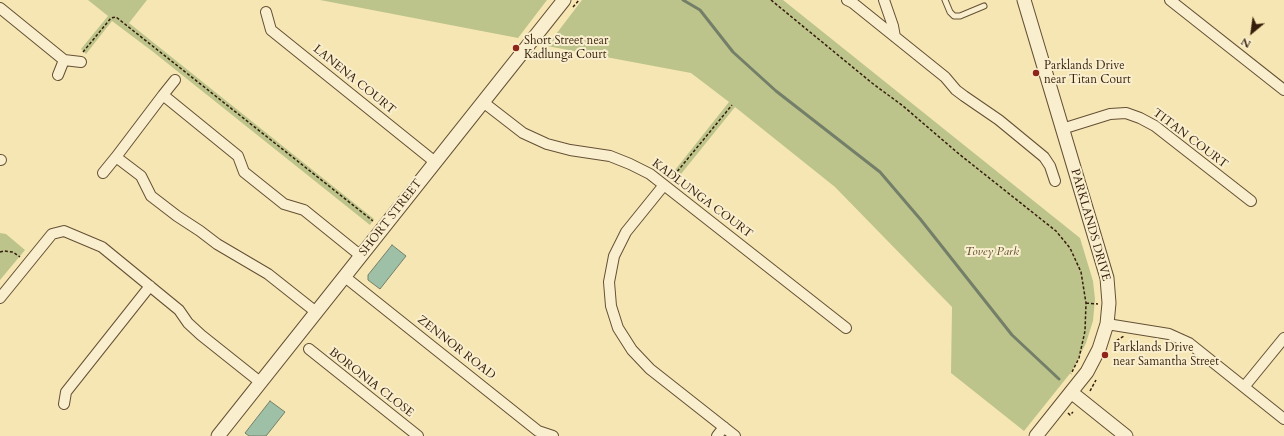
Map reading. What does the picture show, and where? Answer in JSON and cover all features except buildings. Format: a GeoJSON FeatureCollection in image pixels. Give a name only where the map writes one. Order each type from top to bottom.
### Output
{"type":"FeatureCollection","features":[{"type":"Feature","properties":{"kind":"street","name":"SHORT STREET"},"geometry":{"type":"LineString","coordinates":[[219,436],[260,382],[564,0]]}},
{"type":"Feature","properties":{"kind":"street"},"geometry":{"type":"LineString","coordinates":[[848,0],[945,77],[956,90],[999,120],[1044,157],[1050,166],[1055,181]]}},
{"type":"Feature","properties":{"kind":"street"},"geometry":{"type":"LineString","coordinates":[[884,0],[893,26],[895,37]]}},
{"type":"Feature","properties":{"kind":"street","name":"PARKLANDS DRIVE"},"geometry":{"type":"LineString","coordinates":[[1024,0],[1107,278],[1109,303],[1107,324],[1099,349],[1087,372],[1036,436]]}},
{"type":"Feature","properties":{"kind":"street"},"geometry":{"type":"LineString","coordinates":[[1170,0],[1284,90]]}},
{"type":"Feature","properties":{"kind":"street"},"geometry":{"type":"LineString","coordinates":[[0,8],[64,60],[79,62]]}},
{"type":"Feature","properties":{"kind":"street","name":"LANENA COURT"},"geometry":{"type":"LineString","coordinates":[[266,12],[271,30],[435,162]]}},
{"type":"Feature","properties":{"kind":"street"},"geometry":{"type":"LineString","coordinates":[[58,76],[64,60]]}},
{"type":"Feature","properties":{"kind":"street"},"geometry":{"type":"LineString","coordinates":[[103,173],[175,80]]}},
{"type":"Feature","properties":{"kind":"street"},"geometry":{"type":"LineString","coordinates":[[163,96],[238,156],[244,172],[284,204],[304,210],[361,256]]}},
{"type":"Feature","properties":{"kind":"street","name":"KADLUNGA COURT"},"geometry":{"type":"LineString","coordinates":[[483,102],[523,133],[547,144],[570,150],[610,156],[650,174],[846,328]]}},
{"type":"Feature","properties":{"kind":"street","name":"TITAN COURT"},"geometry":{"type":"LineString","coordinates":[[1062,129],[1110,114],[1126,113],[1140,118],[1155,126],[1251,201]]}},
{"type":"Feature","properties":{"kind":"street"},"geometry":{"type":"LineString","coordinates":[[116,157],[141,176],[151,196],[218,244],[268,274],[316,312]]}},
{"type":"Feature","properties":{"kind":"street"},"geometry":{"type":"LineString","coordinates":[[664,185],[626,232],[614,256],[609,282],[611,306],[618,328],[632,350],[650,369],[735,436]]}},
{"type":"Feature","properties":{"kind":"street"},"geometry":{"type":"LineString","coordinates":[[0,298],[52,234],[64,231],[102,248],[179,310],[188,323],[201,335],[260,382]]}},
{"type":"Feature","properties":{"kind":"street","name":"ZENNOR ROAD"},"geometry":{"type":"LineString","coordinates":[[345,277],[538,430],[552,436]]}},
{"type":"Feature","properties":{"kind":"street"},"geometry":{"type":"LineString","coordinates":[[64,404],[66,392],[150,286]]}},
{"type":"Feature","properties":{"kind":"street"},"geometry":{"type":"LineString","coordinates":[[1107,324],[1169,334],[1188,343],[1284,419]]}},
{"type":"Feature","properties":{"kind":"street"},"geometry":{"type":"LineString","coordinates":[[1244,388],[1284,338]]}},
{"type":"Feature","properties":{"kind":"street","name":"BORONIA CLOSE"},"geometry":{"type":"LineString","coordinates":[[309,349],[418,436]]}},
{"type":"Feature","properties":{"kind":"street"},"geometry":{"type":"LineString","coordinates":[[1071,392],[1126,436]]}},
{"type":"Feature","properties":{"kind":"street"},"geometry":{"type":"LineString","coordinates":[[717,436],[724,427]]}},
{"type":"Feature","properties":{"kind":"lane"},"geometry":{"type":"LineString","coordinates":[[945,0],[950,12],[954,16],[960,16],[984,6]]}},
{"type":"Feature","properties":{"kind":"path"},"geometry":{"type":"LineString","coordinates":[[771,0],[872,83],[903,106],[959,154],[1056,231],[1070,248],[1080,272],[1086,303],[1085,331],[1079,358],[1069,377]]}},
{"type":"Feature","properties":{"kind":"path"},"geometry":{"type":"LineString","coordinates":[[79,62],[110,18],[116,17],[383,229]]}},
{"type":"Feature","properties":{"kind":"path"},"geometry":{"type":"LineString","coordinates":[[664,185],[671,179],[732,105]]}},
{"type":"Feature","properties":{"kind":"path"},"geometry":{"type":"LineString","coordinates":[[0,252],[13,252],[28,264]]}},
{"type":"Feature","properties":{"kind":"path"},"geometry":{"type":"LineString","coordinates":[[1086,303],[1100,304]]}},
{"type":"Feature","properties":{"kind":"path"},"geometry":{"type":"LineString","coordinates":[[1060,406],[1070,415],[1073,412]]}},
{"type":"Feature","properties":{"kind":"green space"},"geometry":{"type":"Polygon","coordinates":[[[88,0],[147,0],[129,23],[374,219],[370,225],[152,51],[112,21],[86,54],[81,49],[108,16],[88,0]]]}},
{"type":"Feature","properties":{"kind":"green space"},"geometry":{"type":"Polygon","coordinates":[[[320,0],[547,0],[518,38],[320,0]]]}},
{"type":"Feature","properties":{"kind":"green space","name":"Tovey Park"},"geometry":{"type":"Polygon","coordinates":[[[582,0],[783,0],[1080,238],[1093,281],[1095,299],[1093,321],[1086,343],[1072,371],[1024,431],[951,373],[952,307],[835,187],[735,107],[677,179],[671,175],[729,102],[691,73],[547,46],[582,0]]]}},
{"type":"Feature","properties":{"kind":"green space"},"geometry":{"type":"Polygon","coordinates":[[[0,233],[6,234],[25,250],[0,280],[0,233]]]}},
{"type":"Feature","properties":{"kind":"shaded area"},"geometry":{"type":"Polygon","coordinates":[[[392,245],[406,256],[380,289],[368,280],[368,275],[392,245]]]}},
{"type":"Feature","properties":{"kind":"shaded area"},"geometry":{"type":"Polygon","coordinates":[[[270,401],[285,412],[266,436],[249,436],[245,433],[270,401]]]}},
{"type":"Feature","properties":{"kind":"waterway"},"geometry":{"type":"LineString","coordinates":[[683,0],[700,10],[733,52],[776,91],[880,172],[921,220],[1012,335],[1059,379]]}},
{"type":"Feature","properties":{"kind":"place","name":"Short Street near Kadlunga Court"},"geometry":{"type":"Point","coordinates":[516,48]}},
{"type":"Feature","properties":{"kind":"place","name":"Parklands Drive near Titan Court"},"geometry":{"type":"Point","coordinates":[1036,73]}},
{"type":"Feature","properties":{"kind":"place","name":"Parklands Drive near Samantha Street"},"geometry":{"type":"Point","coordinates":[1105,355]}}]}
